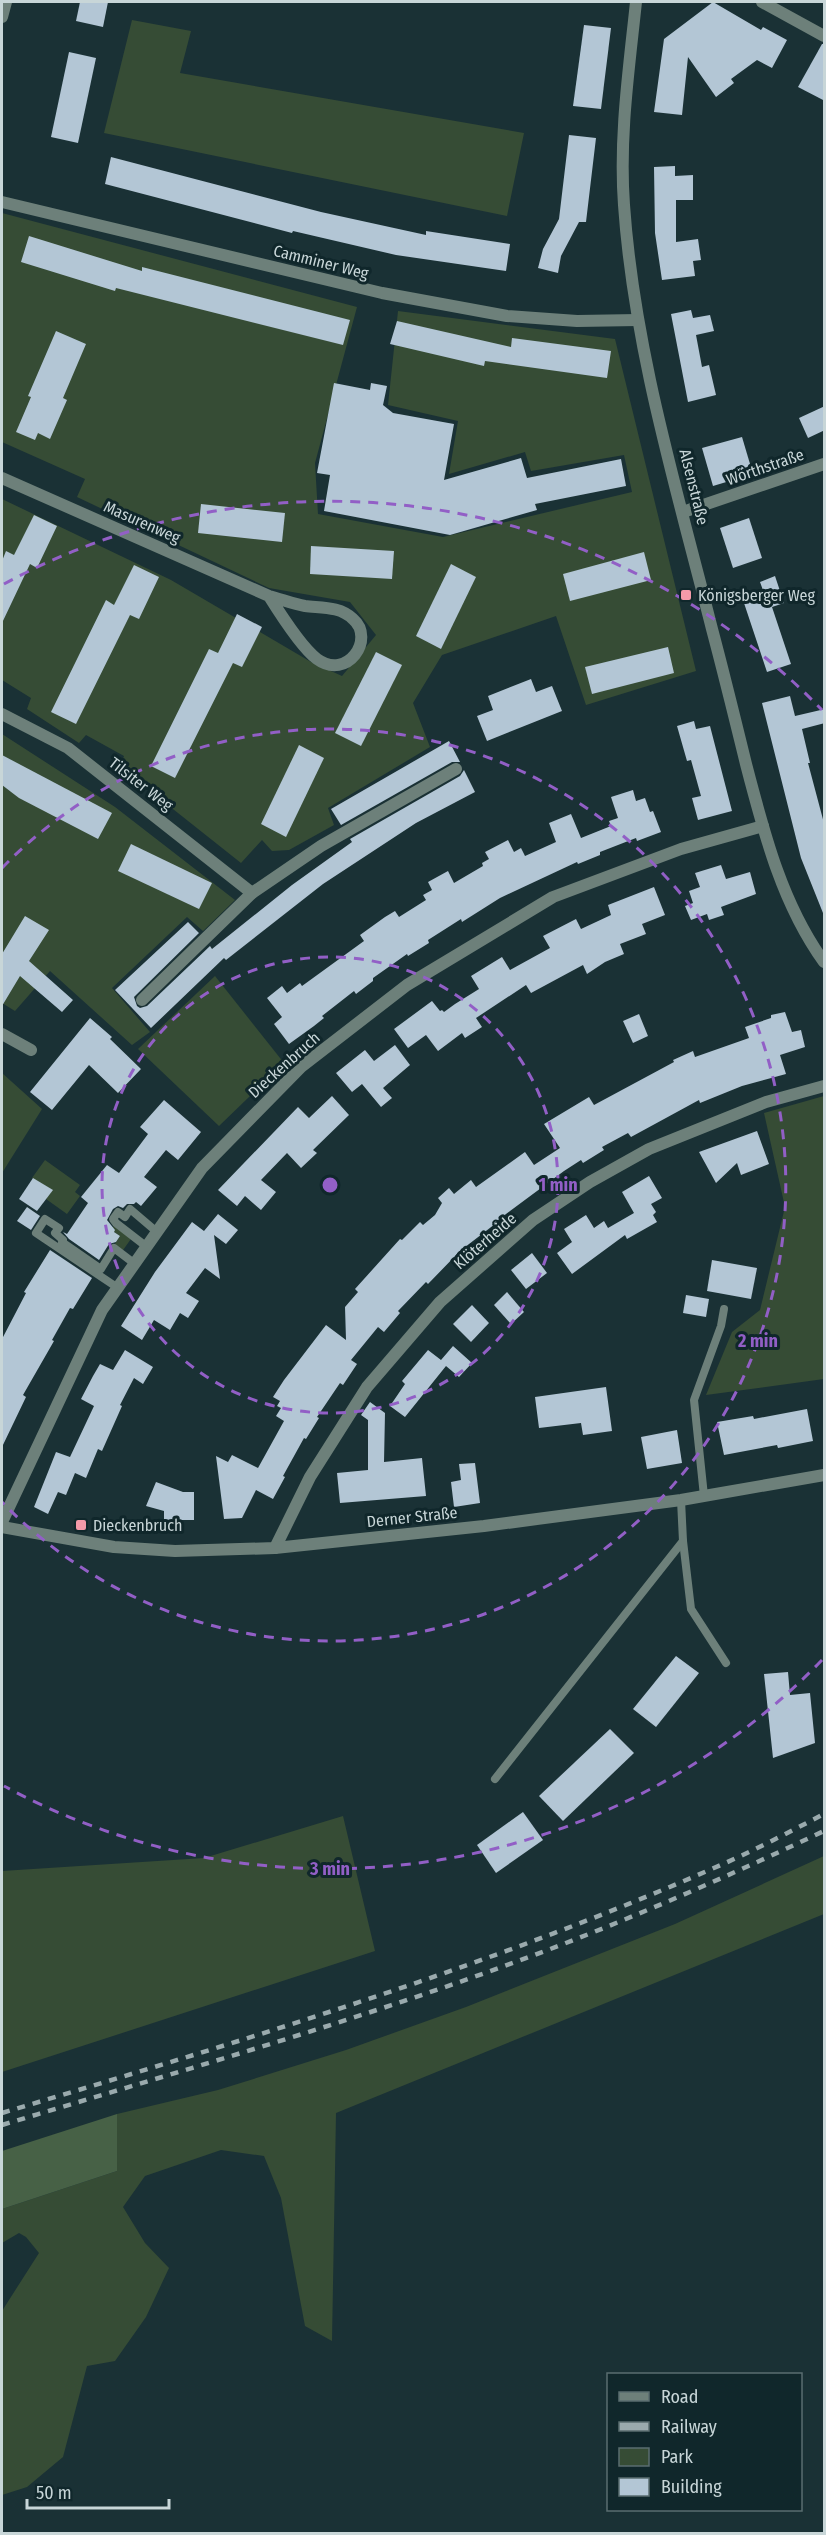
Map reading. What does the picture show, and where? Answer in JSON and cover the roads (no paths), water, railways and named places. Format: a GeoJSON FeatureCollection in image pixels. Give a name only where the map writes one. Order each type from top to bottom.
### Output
{"type":"FeatureCollection","features":[{"type":"Feature","properties":{"kind":"street"},"geometry":{"type":"LineString","coordinates":[[2,16],[6,2]]}},
{"type":"Feature","properties":{"kind":"street","name":"Alsenstraße"},"geometry":{"type":"LineString","coordinates":[[636,2],[623,133],[622,169],[628,251],[638,320],[683,513],[763,826],[796,917],[823,959]]}},
{"type":"Feature","properties":{"kind":"street"},"geometry":{"type":"LineString","coordinates":[[762,2],[825,36]]}},
{"type":"Feature","properties":{"kind":"street","name":"Camminer Weg"},"geometry":{"type":"LineString","coordinates":[[2,202],[382,293],[507,316],[577,321],[638,320]]}},
{"type":"Feature","properties":{"kind":"street","name":"Wörthstraße"},"geometry":{"type":"LineString","coordinates":[[683,513],[825,464]]}},
{"type":"Feature","properties":{"kind":"street","name":"Masurenweg"},"geometry":{"type":"LineString","coordinates":[[2,478],[269,596],[303,606],[335,609],[354,619],[361,633],[359,650],[348,663],[335,666],[317,659],[269,596]]}},
{"type":"Feature","properties":{"kind":"street","name":"Tilsiter Weg"},"geometry":{"type":"LineString","coordinates":[[2,714],[68,748],[252,892]]}},
{"type":"Feature","properties":{"kind":"street"},"geometry":{"type":"LineString","coordinates":[[142,1000],[252,892],[321,846],[456,769]]}},
{"type":"Feature","properties":{"kind":"street","name":"Dieckenbruch"},"geometry":{"type":"LineString","coordinates":[[2,1522],[102,1310],[202,1168],[301,1067],[407,985],[553,897],[681,849],[763,826]]}},
{"type":"Feature","properties":{"kind":"street"},"geometry":{"type":"LineString","coordinates":[[2,1034],[31,1050]]}},
{"type":"Feature","properties":{"kind":"street","name":"Klöterheide"},"geometry":{"type":"LineString","coordinates":[[274,1548],[310,1477],[367,1387],[440,1302],[533,1221],[590,1182],[649,1149],[766,1102],[825,1086]]}},
{"type":"Feature","properties":{"kind":"street","name":"Derner Straße"},"geometry":{"type":"LineString","coordinates":[[2,1527],[114,1547],[175,1551],[274,1548],[484,1526],[681,1500],[825,1475]]}},
{"type":"Feature","properties":{"kind":"lane"},"geometry":{"type":"LineString","coordinates":[[147,1247],[116,1223],[114,1219],[118,1212],[125,1217],[130,1209],[157,1232]]}},
{"type":"Feature","properties":{"kind":"lane"},"geometry":{"type":"LineString","coordinates":[[118,1288],[36,1233],[45,1219],[59,1228],[55,1233],[63,1240],[62,1242],[101,1269],[114,1248],[135,1264]]}},
{"type":"Feature","properties":{"kind":"lane"},"geometry":{"type":"LineString","coordinates":[[704,1496],[694,1400],[721,1326],[724,1309]]}},
{"type":"Feature","properties":{"kind":"lane"},"geometry":{"type":"LineString","coordinates":[[681,1500],[691,1609],[726,1663]]}},
{"type":"Feature","properties":{"kind":"lane"},"geometry":{"type":"LineString","coordinates":[[495,1779],[683,1541]]}},
{"type":"Feature","properties":{"kind":"railway"},"geometry":{"type":"LineString","coordinates":[[2,2113],[184,2058],[457,1969],[635,1901],[736,1858],[824,1814]]}},
{"type":"Feature","properties":{"kind":"railway"},"geometry":{"type":"LineString","coordinates":[[2,2125],[411,1999],[545,1951],[651,1909],[824,1831]]}},
{"type":"Feature","properties":{"kind":"place","name":"Königsberger Weg"},"geometry":{"type":"Point","coordinates":[686,595]}},
{"type":"Feature","properties":{"kind":"place","name":"Dieckenbruch"},"geometry":{"type":"Point","coordinates":[81,1525]}}]}
